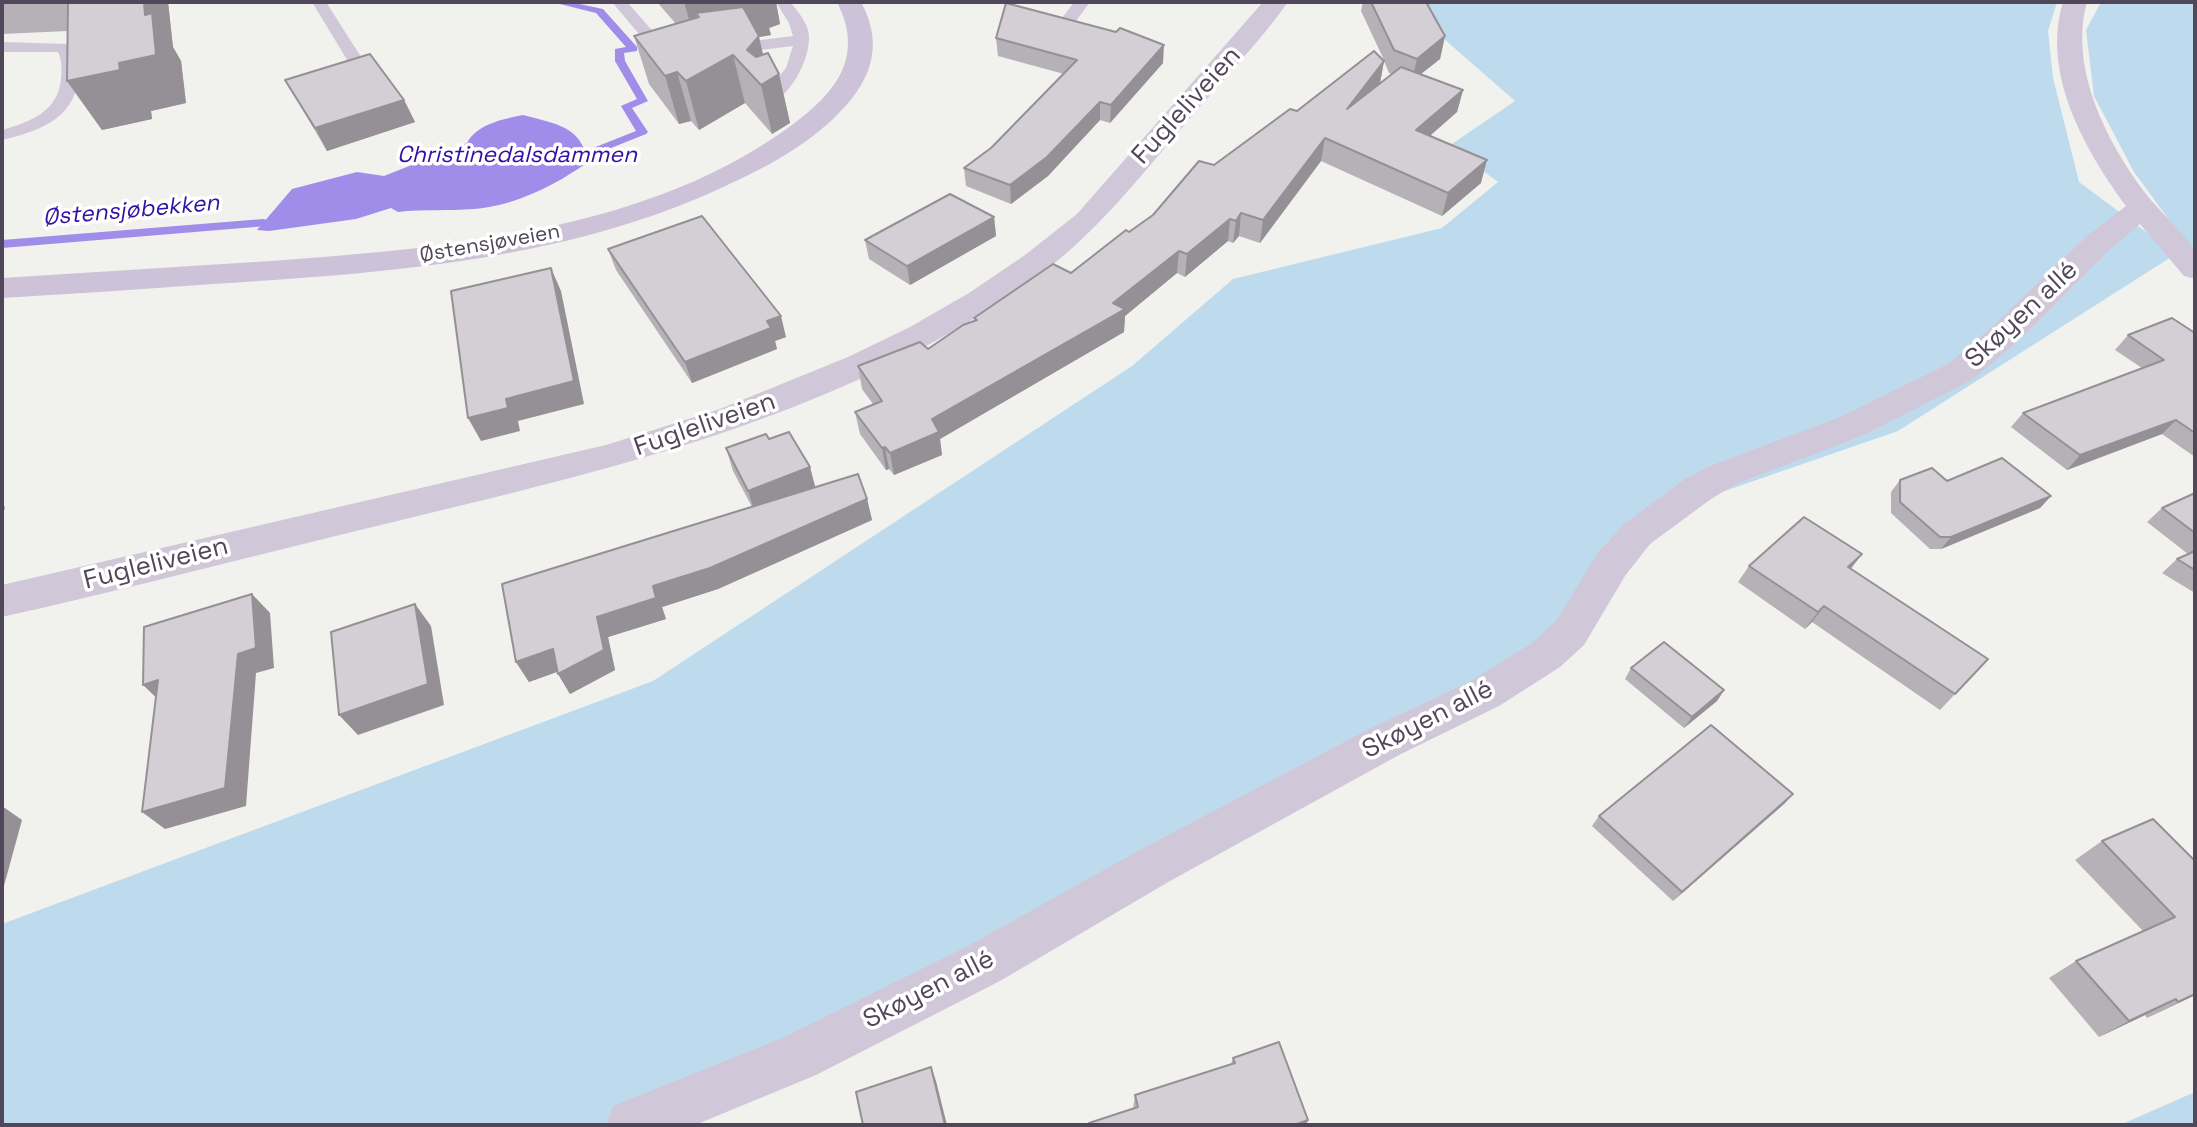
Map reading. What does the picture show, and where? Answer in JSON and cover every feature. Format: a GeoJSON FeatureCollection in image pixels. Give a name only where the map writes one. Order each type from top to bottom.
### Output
{"type":"FeatureCollection","features":[{"type":"Feature","properties":{"kind":"main road","name":"Østensjøveien"},"geometry":{"type":"LineString","coordinates":[[2,288],[312,267],[473,250],[574,229],[652,206],[721,178],[772,151],[820,117],[836,101],[852,79],[863,46],[858,16],[849,2]]}},
{"type":"Feature","properties":{"kind":"street","name":"Fugleliveien"},"geometry":{"type":"LineString","coordinates":[[2,601],[606,458],[658,443],[796,394],[876,357],[953,316],[1066,239],[1087,220],[1276,2]]}},
{"type":"Feature","properties":{"kind":"street"},"geometry":{"type":"LineString","coordinates":[[2075,2],[2068,48],[2081,102],[2095,138],[2111,167],[2141,209],[2195,269]]}},
{"type":"Feature","properties":{"kind":"street","name":"Skøyen allé"},"geometry":{"type":"LineString","coordinates":[[632,1125],[798,1056],[983,964],[1154,866],[1384,742],[1484,694],[1546,655],[1570,633],[1611,565],[1637,534],[1698,489],[1723,475],[1852,426],[1960,372],[2003,336],[2098,244],[2141,209]]}},
{"type":"Feature","properties":{"kind":"lane"},"geometry":{"type":"LineString","coordinates":[[319,2],[355,60]]}},
{"type":"Feature","properties":{"kind":"lane"},"geometry":{"type":"LineString","coordinates":[[619,2],[660,52],[667,57],[679,58]]}},
{"type":"Feature","properties":{"kind":"lane"},"geometry":{"type":"LineString","coordinates":[[769,98],[788,81],[797,61],[801,40],[800,30],[783,2]]}},
{"type":"Feature","properties":{"kind":"lane"},"geometry":{"type":"LineString","coordinates":[[1062,29],[1082,2]]}},
{"type":"Feature","properties":{"kind":"lane"},"geometry":{"type":"LineString","coordinates":[[716,51],[801,40]]}},
{"type":"Feature","properties":{"kind":"lane"},"geometry":{"type":"LineString","coordinates":[[2,47],[62,47],[68,53],[70,62],[68,96],[61,106],[38,124],[2,135]]}},
{"type":"Feature","properties":{"kind":"shaded area"},"geometry":{"type":"Polygon","coordinates":[[[1413,2],[2057,2],[2048,31],[2053,78],[2079,182],[2176,254],[1898,431],[1664,512],[1569,639],[1004,952],[601,1125],[2,1125],[2,924],[653,681],[1132,366],[1233,279],[1442,228],[1498,182],[1449,146],[1515,101],[1443,38],[1413,2]]]}},
{"type":"Feature","properties":{"kind":"shaded area"},"geometry":{"type":"Polygon","coordinates":[[[2101,2],[2195,2],[2195,249],[2183,239],[2134,172],[2094,96],[2086,30],[2101,2]]]}},
{"type":"Feature","properties":{"kind":"shaded area"},"geometry":{"type":"Polygon","coordinates":[[[2195,1092],[2195,1125],[2120,1125],[2195,1092]]]}},
{"type":"Feature","properties":{"kind":"water","name":"Christinedalsdammen"},"geometry":{"type":"Polygon","coordinates":[[[523,115],[556,124],[573,133],[585,150],[588,162],[534,193],[504,204],[464,210],[398,212],[391,208],[356,219],[269,231],[257,230],[292,189],[357,172],[384,176],[467,143],[477,131],[491,123],[523,115]]]}},
{"type":"Feature","properties":{"kind":"building"},"geometry":{"type":"Polygon","coordinates":[[[68,2],[144,2],[145,15],[152,13],[156,55],[119,63],[120,70],[67,81],[68,2]]]}},
{"type":"Feature","properties":{"kind":"building"},"geometry":{"type":"Polygon","coordinates":[[[1371,2],[1426,2],[1445,36],[1417,59],[1394,50],[1371,2]]]}},
{"type":"Feature","properties":{"kind":"building"},"geometry":{"type":"Polygon","coordinates":[[[1006,3],[1116,32],[1120,28],[1164,45],[1111,105],[1100,102],[1047,157],[1010,185],[964,168],[991,148],[1077,60],[996,38],[1006,3]]]}},
{"type":"Feature","properties":{"kind":"building"},"geometry":{"type":"Polygon","coordinates":[[[743,7],[759,36],[747,50],[756,57],[768,53],[779,74],[761,85],[733,55],[686,81],[677,72],[665,76],[634,36],[699,17],[696,13],[743,7]]]}},
{"type":"Feature","properties":{"kind":"building"},"geometry":{"type":"Polygon","coordinates":[[[1374,51],[1384,61],[1347,109],[1401,67],[1463,90],[1416,130],[1487,160],[1448,193],[1325,138],[1263,220],[1241,213],[1236,221],[1230,219],[1187,254],[1179,251],[1113,303],[1125,309],[932,419],[939,432],[890,453],[885,447],[882,448],[855,412],[882,401],[858,366],[920,342],[928,349],[963,325],[977,320],[974,318],[1053,264],[1071,273],[1126,230],[1129,232],[1153,215],[1199,161],[1214,165],[1290,109],[1297,111],[1374,51]]]}},
{"type":"Feature","properties":{"kind":"building"},"geometry":{"type":"Polygon","coordinates":[[[370,54],[404,100],[315,128],[285,80],[370,54]]]}},
{"type":"Feature","properties":{"kind":"building"},"geometry":{"type":"Polygon","coordinates":[[[950,194],[994,217],[907,266],[865,240],[950,194]]]}},
{"type":"Feature","properties":{"kind":"building"},"geometry":{"type":"Polygon","coordinates":[[[702,216],[781,316],[767,321],[771,328],[685,362],[608,249],[702,216]]]}},
{"type":"Feature","properties":{"kind":"building"},"geometry":{"type":"Polygon","coordinates":[[[551,268],[574,381],[506,399],[508,408],[468,418],[451,291],[551,268]]]}},
{"type":"Feature","properties":{"kind":"building"},"geometry":{"type":"Polygon","coordinates":[[[2172,318],[2195,333],[2195,433],[2176,420],[2080,455],[2023,413],[2164,360],[2128,335],[2172,318]]]}},
{"type":"Feature","properties":{"kind":"building"},"geometry":{"type":"Polygon","coordinates":[[[789,432],[810,467],[748,491],[726,448],[766,434],[769,439],[789,432]]]}},
{"type":"Feature","properties":{"kind":"building"},"geometry":{"type":"Polygon","coordinates":[[[2002,458],[2051,496],[1951,537],[1940,537],[1900,502],[1900,480],[1932,468],[1947,481],[2002,458]]]}},
{"type":"Feature","properties":{"kind":"building"},"geometry":{"type":"Polygon","coordinates":[[[858,474],[867,499],[710,568],[653,586],[656,598],[597,617],[604,650],[558,674],[553,649],[516,662],[502,584],[858,474]]]}},
{"type":"Feature","properties":{"kind":"building"},"geometry":{"type":"Polygon","coordinates":[[[2195,493],[2195,533],[2162,508],[2195,493]]]}},
{"type":"Feature","properties":{"kind":"building"},"geometry":{"type":"Polygon","coordinates":[[[1804,517],[1862,554],[1848,567],[1988,659],[1955,694],[1824,606],[1818,612],[1749,566],[1804,517]]]}},
{"type":"Feature","properties":{"kind":"building"},"geometry":{"type":"Polygon","coordinates":[[[2195,551],[2195,570],[2177,559],[2195,551]]]}},
{"type":"Feature","properties":{"kind":"building"},"geometry":{"type":"Polygon","coordinates":[[[252,594],[256,648],[238,654],[225,788],[142,812],[158,680],[143,685],[144,627],[252,594]]]}},
{"type":"Feature","properties":{"kind":"building"},"geometry":{"type":"Polygon","coordinates":[[[415,604],[428,684],[339,715],[331,632],[415,604]]]}},
{"type":"Feature","properties":{"kind":"building"},"geometry":{"type":"Polygon","coordinates":[[[1664,642],[1724,690],[1692,717],[1631,668],[1664,642]]]}},
{"type":"Feature","properties":{"kind":"building"},"geometry":{"type":"Polygon","coordinates":[[[1711,725],[1793,794],[1682,892],[1599,816],[1711,725]]]}},
{"type":"Feature","properties":{"kind":"building"},"geometry":{"type":"Polygon","coordinates":[[[2153,819],[2195,861],[2195,994],[2178,1002],[2176,999],[2129,1021],[2076,961],[2175,917],[2102,841],[2153,819]]]}},
{"type":"Feature","properties":{"kind":"building"},"geometry":{"type":"Polygon","coordinates":[[[1279,1042],[1308,1120],[1294,1125],[1089,1123],[1138,1107],[1135,1095],[1235,1063],[1233,1058],[1279,1042]]]}},
{"type":"Feature","properties":{"kind":"building"},"geometry":{"type":"Polygon","coordinates":[[[931,1067],[945,1125],[863,1125],[856,1092],[931,1067]]]}},
{"type":"Feature","properties":{"kind":"waterway","name":"Østensjøbekken"},"geometry":{"type":"LineString","coordinates":[[557,2],[599,11],[633,49],[619,51],[620,61],[643,101],[626,106],[642,132],[587,154]]}},
{"type":"Feature","properties":{"kind":"waterway","name":"Østensjøbekken"},"geometry":{"type":"LineString","coordinates":[[2,244],[263,223]]}}]}
